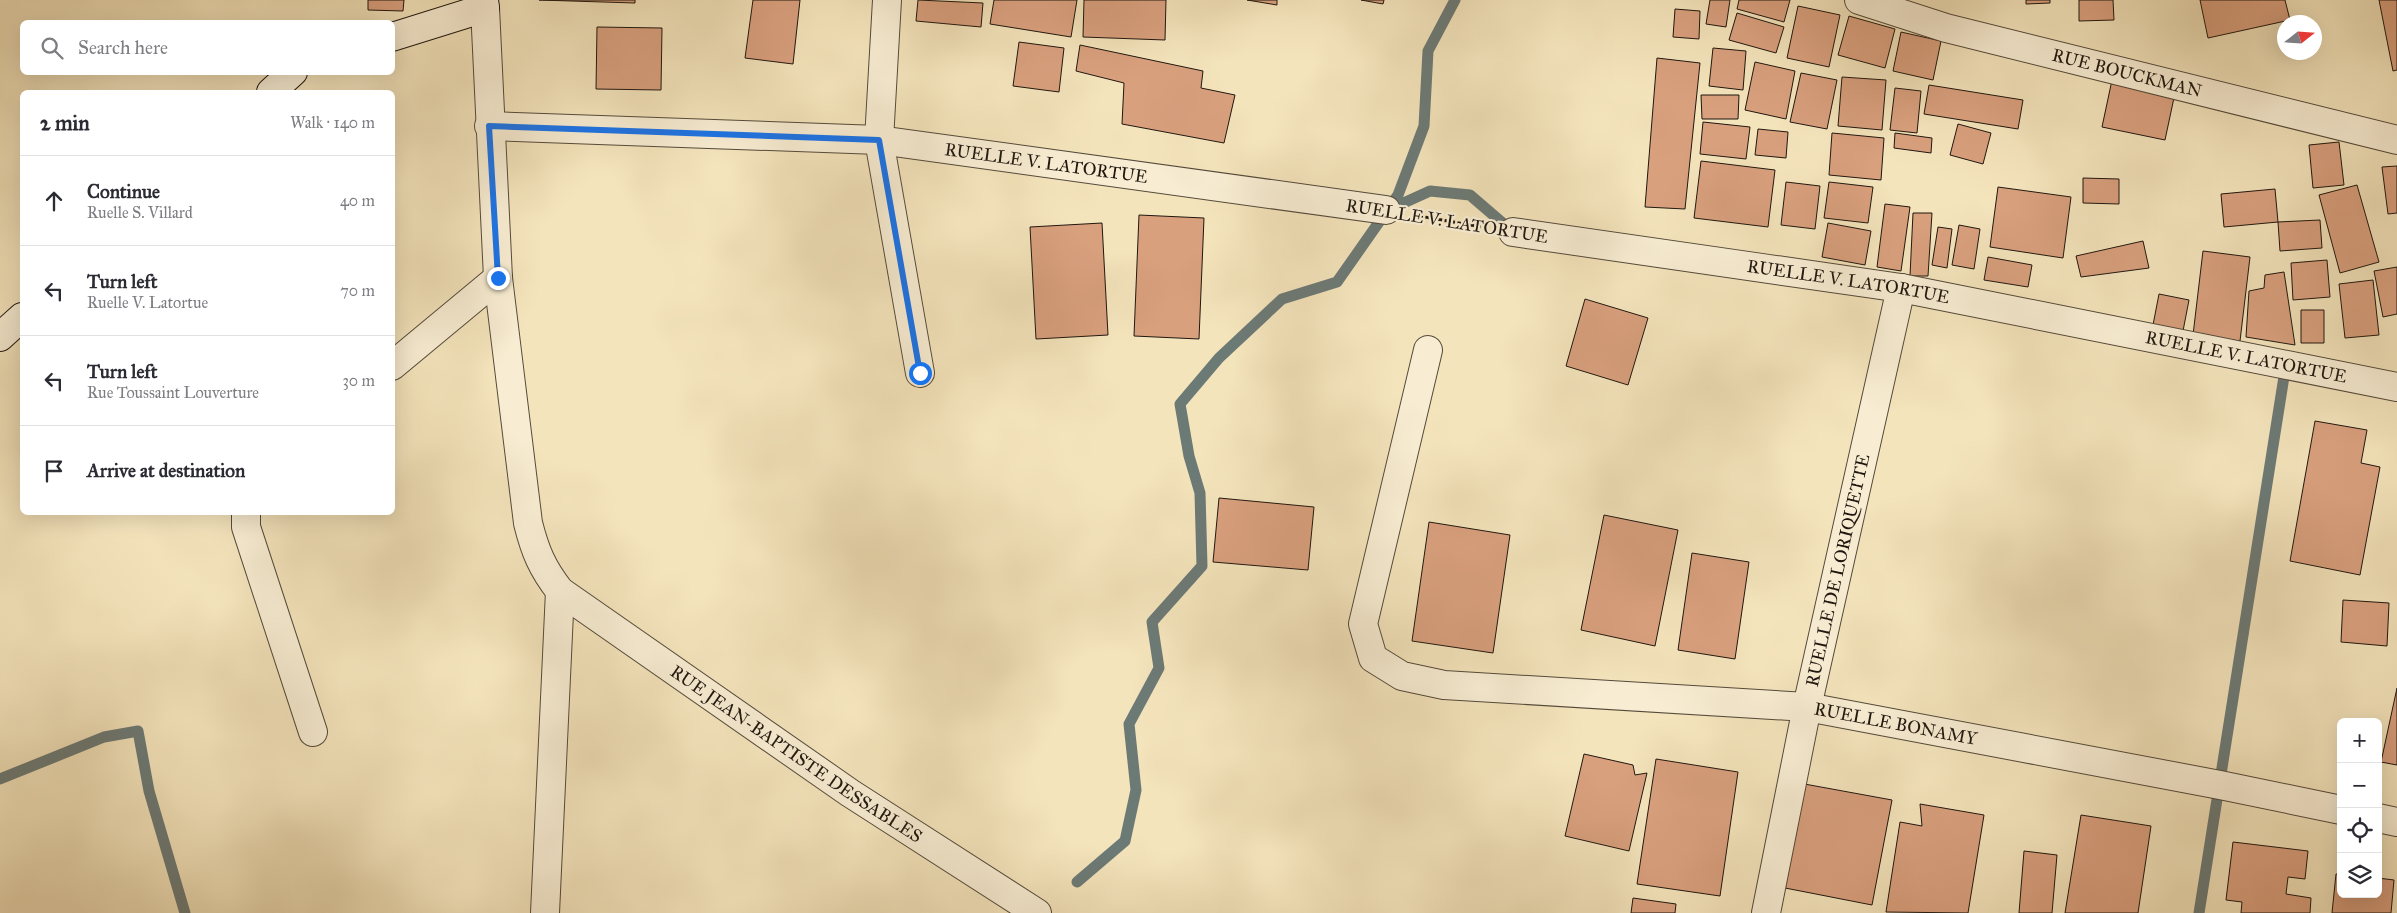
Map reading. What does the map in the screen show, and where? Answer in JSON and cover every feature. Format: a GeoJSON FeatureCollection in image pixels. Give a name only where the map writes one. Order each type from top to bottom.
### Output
{"type":"FeatureCollection","features":[{"type":"Feature","properties":{"kind":"street"},"geometry":{"type":"LineString","coordinates":[[887,0],[879,140],[920,373]]}},
{"type":"Feature","properties":{"kind":"street","name":"RUE BOUCKMAN"},"geometry":{"type":"LineString","coordinates":[[1859,0],[1946,28],[2397,140]]}},
{"type":"Feature","properties":{"kind":"street"},"geometry":{"type":"LineString","coordinates":[[395,36],[485,4]]}},
{"type":"Feature","properties":{"kind":"street","name":"RUE JEAN-BAPTISTE DESSABLES"},"geometry":{"type":"LineString","coordinates":[[485,4],[489,126],[498,278],[528,523],[535,550],[544,571],[560,591],[850,793],[1037,913]]}},
{"type":"Feature","properties":{"kind":"street"},"geometry":{"type":"LineString","coordinates":[[273,90],[290,75]]}},
{"type":"Feature","properties":{"kind":"street","name":"RUELLE V. LATORTUE"},"geometry":{"type":"LineString","coordinates":[[489,126],[879,140],[1386,210]]}},
{"type":"Feature","properties":{"kind":"street","name":"RUELLE V. LATORTUE"},"geometry":{"type":"LineString","coordinates":[[1513,232],[1901,288],[2397,387]]}},
{"type":"Feature","properties":{"kind":"street"},"geometry":{"type":"LineString","coordinates":[[395,364],[498,278]]}},
{"type":"Feature","properties":{"kind":"street","name":"RUELLE DE LORIQUETTE"},"geometry":{"type":"LineString","coordinates":[[1766,913],[1807,707],[1901,288]]}},
{"type":"Feature","properties":{"kind":"street"},"geometry":{"type":"LineString","coordinates":[[0,337],[20,319]]}},
{"type":"Feature","properties":{"kind":"street","name":"RUELLE BONAMY"},"geometry":{"type":"LineString","coordinates":[[1428,350],[1363,624],[1373,658],[1402,676],[1444,685],[1807,707],[2220,784],[2337,809]]}},
{"type":"Feature","properties":{"kind":"street"},"geometry":{"type":"LineString","coordinates":[[246,515],[246,527],[313,732]]}},
{"type":"Feature","properties":{"kind":"street"},"geometry":{"type":"LineString","coordinates":[[545,913],[560,591]]}},
{"type":"Feature","properties":{"kind":"street"},"geometry":{"type":"LineString","coordinates":[[2382,819],[2397,822]]}},
{"type":"Feature","properties":{"kind":"path","name":"RUELLE V. LATORTUE"},"geometry":{"type":"LineString","coordinates":[[1386,210],[1513,232]]}},
{"type":"Feature","properties":{"kind":"building"},"geometry":{"type":"Polygon","coordinates":[[[368,0],[404,0],[403,11],[368,10],[368,0]]]}},
{"type":"Feature","properties":{"kind":"building"},"geometry":{"type":"Polygon","coordinates":[[[539,0],[635,0],[635,3],[539,0]]]}},
{"type":"Feature","properties":{"kind":"building"},"geometry":{"type":"Polygon","coordinates":[[[753,0],[800,0],[793,64],[745,58],[753,0]]]}},
{"type":"Feature","properties":{"kind":"building"},"geometry":{"type":"Polygon","coordinates":[[[918,0],[983,3],[981,27],[916,21],[918,0]]]}},
{"type":"Feature","properties":{"kind":"building"},"geometry":{"type":"Polygon","coordinates":[[[994,0],[1077,0],[1071,37],[990,24],[994,0]]]}},
{"type":"Feature","properties":{"kind":"building"},"geometry":{"type":"Polygon","coordinates":[[[1084,0],[1166,0],[1165,40],[1083,37],[1084,0]]]}},
{"type":"Feature","properties":{"kind":"building"},"geometry":{"type":"Polygon","coordinates":[[[1247,0],[1277,0],[1277,5],[1247,0]]]}},
{"type":"Feature","properties":{"kind":"building"},"geometry":{"type":"Polygon","coordinates":[[[1361,0],[1384,0],[1383,4],[1361,0]]]}},
{"type":"Feature","properties":{"kind":"building"},"geometry":{"type":"Polygon","coordinates":[[[1710,0],[1730,0],[1726,27],[1706,24],[1710,0]]]}},
{"type":"Feature","properties":{"kind":"building"},"geometry":{"type":"Polygon","coordinates":[[[1739,0],[1790,0],[1784,22],[1737,9],[1739,0]]]}},
{"type":"Feature","properties":{"kind":"building"},"geometry":{"type":"Polygon","coordinates":[[[2026,0],[2050,0],[2050,3],[2026,4],[2026,0]]]}},
{"type":"Feature","properties":{"kind":"building"},"geometry":{"type":"Polygon","coordinates":[[[2079,0],[2113,0],[2114,20],[2079,21],[2079,0]]]}},
{"type":"Feature","properties":{"kind":"building"},"geometry":{"type":"Polygon","coordinates":[[[2200,0],[2285,0],[2289,15],[2277,15],[2277,23],[2208,38],[2200,0]]]}},
{"type":"Feature","properties":{"kind":"building"},"geometry":{"type":"Polygon","coordinates":[[[2379,0],[2397,0],[2397,70],[2393,71],[2379,0]]]}},
{"type":"Feature","properties":{"kind":"building"},"geometry":{"type":"Polygon","coordinates":[[[1798,6],[1840,15],[1829,67],[1787,58],[1798,6]]]}},
{"type":"Feature","properties":{"kind":"building"},"geometry":{"type":"Polygon","coordinates":[[[1675,9],[1700,11],[1699,39],[1673,37],[1675,9]]]}},
{"type":"Feature","properties":{"kind":"building"},"geometry":{"type":"Polygon","coordinates":[[[1737,13],[1784,27],[1776,53],[1729,40],[1737,13]]]}},
{"type":"Feature","properties":{"kind":"building"},"geometry":{"type":"Polygon","coordinates":[[[1849,16],[1895,29],[1885,68],[1838,55],[1849,16]]]}},
{"type":"Feature","properties":{"kind":"building"},"geometry":{"type":"Polygon","coordinates":[[[597,27],[662,28],[661,90],[596,89],[597,27]]]}},
{"type":"Feature","properties":{"kind":"building"},"geometry":{"type":"Polygon","coordinates":[[[1901,32],[1941,41],[1933,80],[1893,71],[1901,32]]]}},
{"type":"Feature","properties":{"kind":"building"},"geometry":{"type":"Polygon","coordinates":[[[1019,42],[1064,48],[1059,92],[1013,86],[1019,42]]]}},
{"type":"Feature","properties":{"kind":"building"},"geometry":{"type":"Polygon","coordinates":[[[1080,45],[1203,71],[1201,88],[1235,95],[1224,143],[1122,124],[1124,83],[1076,71],[1080,45]]]}},
{"type":"Feature","properties":{"kind":"building"},"geometry":{"type":"Polygon","coordinates":[[[1713,48],[1746,51],[1743,90],[1709,86],[1713,48]]]}},
{"type":"Feature","properties":{"kind":"building"},"geometry":{"type":"Polygon","coordinates":[[[1657,58],[1700,63],[1685,209],[1645,207],[1657,58]]]}},
{"type":"Feature","properties":{"kind":"building"},"geometry":{"type":"Polygon","coordinates":[[[1755,62],[1795,71],[1786,119],[1745,110],[1755,62]]]}},
{"type":"Feature","properties":{"kind":"building"},"geometry":{"type":"Polygon","coordinates":[[[1801,73],[1837,80],[1827,129],[1790,122],[1801,73]]]}},
{"type":"Feature","properties":{"kind":"building"},"geometry":{"type":"Polygon","coordinates":[[[1842,77],[1886,80],[1882,130],[1838,126],[1842,77]]]}},
{"type":"Feature","properties":{"kind":"building"},"geometry":{"type":"Polygon","coordinates":[[[2112,80],[2175,93],[2165,140],[2102,127],[2112,80]]]}},
{"type":"Feature","properties":{"kind":"building"},"geometry":{"type":"Polygon","coordinates":[[[1929,85],[2023,100],[2018,129],[1924,114],[1929,85]]]}},
{"type":"Feature","properties":{"kind":"building"},"geometry":{"type":"Polygon","coordinates":[[[1895,88],[1921,91],[1917,133],[1890,130],[1895,88]]]}},
{"type":"Feature","properties":{"kind":"building"},"geometry":{"type":"Polygon","coordinates":[[[1701,95],[1739,95],[1738,119],[1702,119],[1701,95]]]}},
{"type":"Feature","properties":{"kind":"building"},"geometry":{"type":"Polygon","coordinates":[[[1703,122],[1750,127],[1746,159],[1700,154],[1703,122]]]}},
{"type":"Feature","properties":{"kind":"building"},"geometry":{"type":"Polygon","coordinates":[[[1958,124],[1991,133],[1983,164],[1950,155],[1958,124]]]}},
{"type":"Feature","properties":{"kind":"building"},"geometry":{"type":"Polygon","coordinates":[[[1758,129],[1788,132],[1786,158],[1755,155],[1758,129]]]}},
{"type":"Feature","properties":{"kind":"building"},"geometry":{"type":"Polygon","coordinates":[[[1832,133],[1884,138],[1881,180],[1829,175],[1832,133]]]}},
{"type":"Feature","properties":{"kind":"building"},"geometry":{"type":"Polygon","coordinates":[[[1895,133],[1932,138],[1931,153],[1894,148],[1895,133]]]}},
{"type":"Feature","properties":{"kind":"building"},"geometry":{"type":"Polygon","coordinates":[[[2339,142],[2344,185],[2313,188],[2309,145],[2339,142]]]}},
{"type":"Feature","properties":{"kind":"building"},"geometry":{"type":"Polygon","coordinates":[[[1701,161],[1775,170],[1768,227],[1694,218],[1701,161]]]}},
{"type":"Feature","properties":{"kind":"building"},"geometry":{"type":"Polygon","coordinates":[[[2397,166],[2397,213],[2388,214],[2382,167],[2397,166]]]}},
{"type":"Feature","properties":{"kind":"building"},"geometry":{"type":"Polygon","coordinates":[[[2083,178],[2119,179],[2119,204],[2083,203],[2083,178]]]}},
{"type":"Feature","properties":{"kind":"building"},"geometry":{"type":"Polygon","coordinates":[[[1786,182],[1820,186],[1815,229],[1781,225],[1786,182]]]}},
{"type":"Feature","properties":{"kind":"building"},"geometry":{"type":"Polygon","coordinates":[[[1829,182],[1873,187],[1868,223],[1824,218],[1829,182]]]}},
{"type":"Feature","properties":{"kind":"building"},"geometry":{"type":"Polygon","coordinates":[[[2357,185],[2379,262],[2340,273],[2319,195],[2357,185]]]}},
{"type":"Feature","properties":{"kind":"building"},"geometry":{"type":"Polygon","coordinates":[[[1998,187],[2071,197],[2063,258],[1990,247],[1998,187]]]}},
{"type":"Feature","properties":{"kind":"building"},"geometry":{"type":"Polygon","coordinates":[[[2275,189],[2278,222],[2224,227],[2221,194],[2275,189]]]}},
{"type":"Feature","properties":{"kind":"building"},"geometry":{"type":"Polygon","coordinates":[[[1885,204],[1910,207],[1901,271],[1877,267],[1885,204]]]}},
{"type":"Feature","properties":{"kind":"building"},"geometry":{"type":"Polygon","coordinates":[[[1913,213],[1932,213],[1928,276],[1910,276],[1913,213]]]}},
{"type":"Feature","properties":{"kind":"building"},"geometry":{"type":"Polygon","coordinates":[[[1139,215],[1204,218],[1199,339],[1134,336],[1139,215]]]}},
{"type":"Feature","properties":{"kind":"building"},"geometry":{"type":"Polygon","coordinates":[[[2320,220],[2322,248],[2280,251],[2278,222],[2320,220]]]}},
{"type":"Feature","properties":{"kind":"building"},"geometry":{"type":"Polygon","coordinates":[[[1102,223],[1108,335],[1036,339],[1030,227],[1102,223]]]}},
{"type":"Feature","properties":{"kind":"building"},"geometry":{"type":"Polygon","coordinates":[[[1828,223],[1871,231],[1865,265],[1822,257],[1828,223]]]}},
{"type":"Feature","properties":{"kind":"building"},"geometry":{"type":"Polygon","coordinates":[[[1959,225],[1980,229],[1974,269],[1952,265],[1959,225]]]}},
{"type":"Feature","properties":{"kind":"building"},"geometry":{"type":"Polygon","coordinates":[[[1938,227],[1952,229],[1947,268],[1932,265],[1938,227]]]}},
{"type":"Feature","properties":{"kind":"building"},"geometry":{"type":"Polygon","coordinates":[[[2143,241],[2149,268],[2081,277],[2076,256],[2143,241]]]}},
{"type":"Feature","properties":{"kind":"building"},"geometry":{"type":"Polygon","coordinates":[[[2203,251],[2250,257],[2240,341],[2193,335],[2203,251]]]}},
{"type":"Feature","properties":{"kind":"building"},"geometry":{"type":"Polygon","coordinates":[[[1988,257],[2032,265],[2028,287],[1984,280],[1988,257]]]}},
{"type":"Feature","properties":{"kind":"building"},"geometry":{"type":"Polygon","coordinates":[[[2327,260],[2330,297],[2293,300],[2291,263],[2327,260]]]}},
{"type":"Feature","properties":{"kind":"building"},"geometry":{"type":"Polygon","coordinates":[[[2397,267],[2397,314],[2383,317],[2374,271],[2397,267]]]}},
{"type":"Feature","properties":{"kind":"building"},"geometry":{"type":"Polygon","coordinates":[[[2284,272],[2295,345],[2246,337],[2249,291],[2264,288],[2265,275],[2284,272]]]}},
{"type":"Feature","properties":{"kind":"building"},"geometry":{"type":"Polygon","coordinates":[[[2373,280],[2379,335],[2345,338],[2339,284],[2373,280]]]}},
{"type":"Feature","properties":{"kind":"building"},"geometry":{"type":"Polygon","coordinates":[[[2159,294],[2189,300],[2183,331],[2153,325],[2159,294]]]}},
{"type":"Feature","properties":{"kind":"building"},"geometry":{"type":"Polygon","coordinates":[[[1585,299],[1648,318],[1628,385],[1566,366],[1585,299]]]}},
{"type":"Feature","properties":{"kind":"building"},"geometry":{"type":"Polygon","coordinates":[[[2301,310],[2324,310],[2324,343],[2301,343],[2301,310]]]}},
{"type":"Feature","properties":{"kind":"building"},"geometry":{"type":"Polygon","coordinates":[[[2315,421],[2367,430],[2361,463],[2380,467],[2360,575],[2290,561],[2315,421]]]}},
{"type":"Feature","properties":{"kind":"building"},"geometry":{"type":"Polygon","coordinates":[[[1219,498],[1314,507],[1308,570],[1213,562],[1219,498]]]}},
{"type":"Feature","properties":{"kind":"building"},"geometry":{"type":"Polygon","coordinates":[[[1604,515],[1678,530],[1655,646],[1581,630],[1604,515]]]}},
{"type":"Feature","properties":{"kind":"building"},"geometry":{"type":"Polygon","coordinates":[[[1429,522],[1510,535],[1493,653],[1412,641],[1429,522]]]}},
{"type":"Feature","properties":{"kind":"building"},"geometry":{"type":"Polygon","coordinates":[[[1692,553],[1749,562],[1735,659],[1678,650],[1692,553]]]}},
{"type":"Feature","properties":{"kind":"building"},"geometry":{"type":"Polygon","coordinates":[[[2343,600],[2389,603],[2387,646],[2341,642],[2343,600]]]}},
{"type":"Feature","properties":{"kind":"building"},"geometry":{"type":"Polygon","coordinates":[[[2397,688],[2397,765],[2382,762],[2397,688]]]}},
{"type":"Feature","properties":{"kind":"building"},"geometry":{"type":"Polygon","coordinates":[[[1584,754],[1633,765],[1635,775],[1647,773],[1629,851],[1565,836],[1584,754]]]}},
{"type":"Feature","properties":{"kind":"building"},"geometry":{"type":"Polygon","coordinates":[[[1656,759],[1738,772],[1720,896],[1637,884],[1656,759]]]}},
{"type":"Feature","properties":{"kind":"building"},"geometry":{"type":"Polygon","coordinates":[[[1799,783],[1892,800],[1872,905],[1780,887],[1799,783]]]}},
{"type":"Feature","properties":{"kind":"building"},"geometry":{"type":"Polygon","coordinates":[[[1920,804],[1984,815],[1968,913],[1886,912],[1900,822],[1922,826],[1920,804]]]}},
{"type":"Feature","properties":{"kind":"building"},"geometry":{"type":"Polygon","coordinates":[[[2081,815],[2151,826],[2138,913],[2065,913],[2081,815]]]}},
{"type":"Feature","properties":{"kind":"building"},"geometry":{"type":"Polygon","coordinates":[[[2233,842],[2308,851],[2305,879],[2288,877],[2286,894],[2311,898],[2310,913],[2241,913],[2242,902],[2226,900],[2233,842]]]}},
{"type":"Feature","properties":{"kind":"building"},"geometry":{"type":"Polygon","coordinates":[[[2024,851],[2057,855],[2052,913],[2019,913],[2024,851]]]}},
{"type":"Feature","properties":{"kind":"building"},"geometry":{"type":"Polygon","coordinates":[[[2336,874],[2337,898],[2382,898],[2382,878],[2394,880],[2391,913],[2332,913],[2336,874]]]}},
{"type":"Feature","properties":{"kind":"building"},"geometry":{"type":"Polygon","coordinates":[[[1633,898],[1676,904],[1675,913],[1631,913],[1633,898]]]}},
{"type":"Feature","properties":{"kind":"waterway"},"geometry":{"type":"LineString","coordinates":[[1077,882],[1125,841],[1136,790],[1129,724],[1159,668],[1152,622],[1202,566],[1200,493],[1189,456],[1180,404],[1219,358],[1282,299],[1337,282],[1398,195],[1424,126],[1428,51],[1455,0]]}},
{"type":"Feature","properties":{"kind":"waterway"},"geometry":{"type":"LineString","coordinates":[[1388,210],[1430,191],[1470,195],[1513,232]]}},
{"type":"Feature","properties":{"kind":"waterway"},"geometry":{"type":"LineString","coordinates":[[2199,913],[2286,364]]}},
{"type":"Feature","properties":{"kind":"waterway"},"geometry":{"type":"LineString","coordinates":[[0,779],[104,737],[138,731],[149,791],[185,913]]}},
{"type":"Feature","properties":{"kind":"route"},"geometry":{"type":"LineString","coordinates":[[498,278],[489,126],[879,140],[920,373]]}}]}
